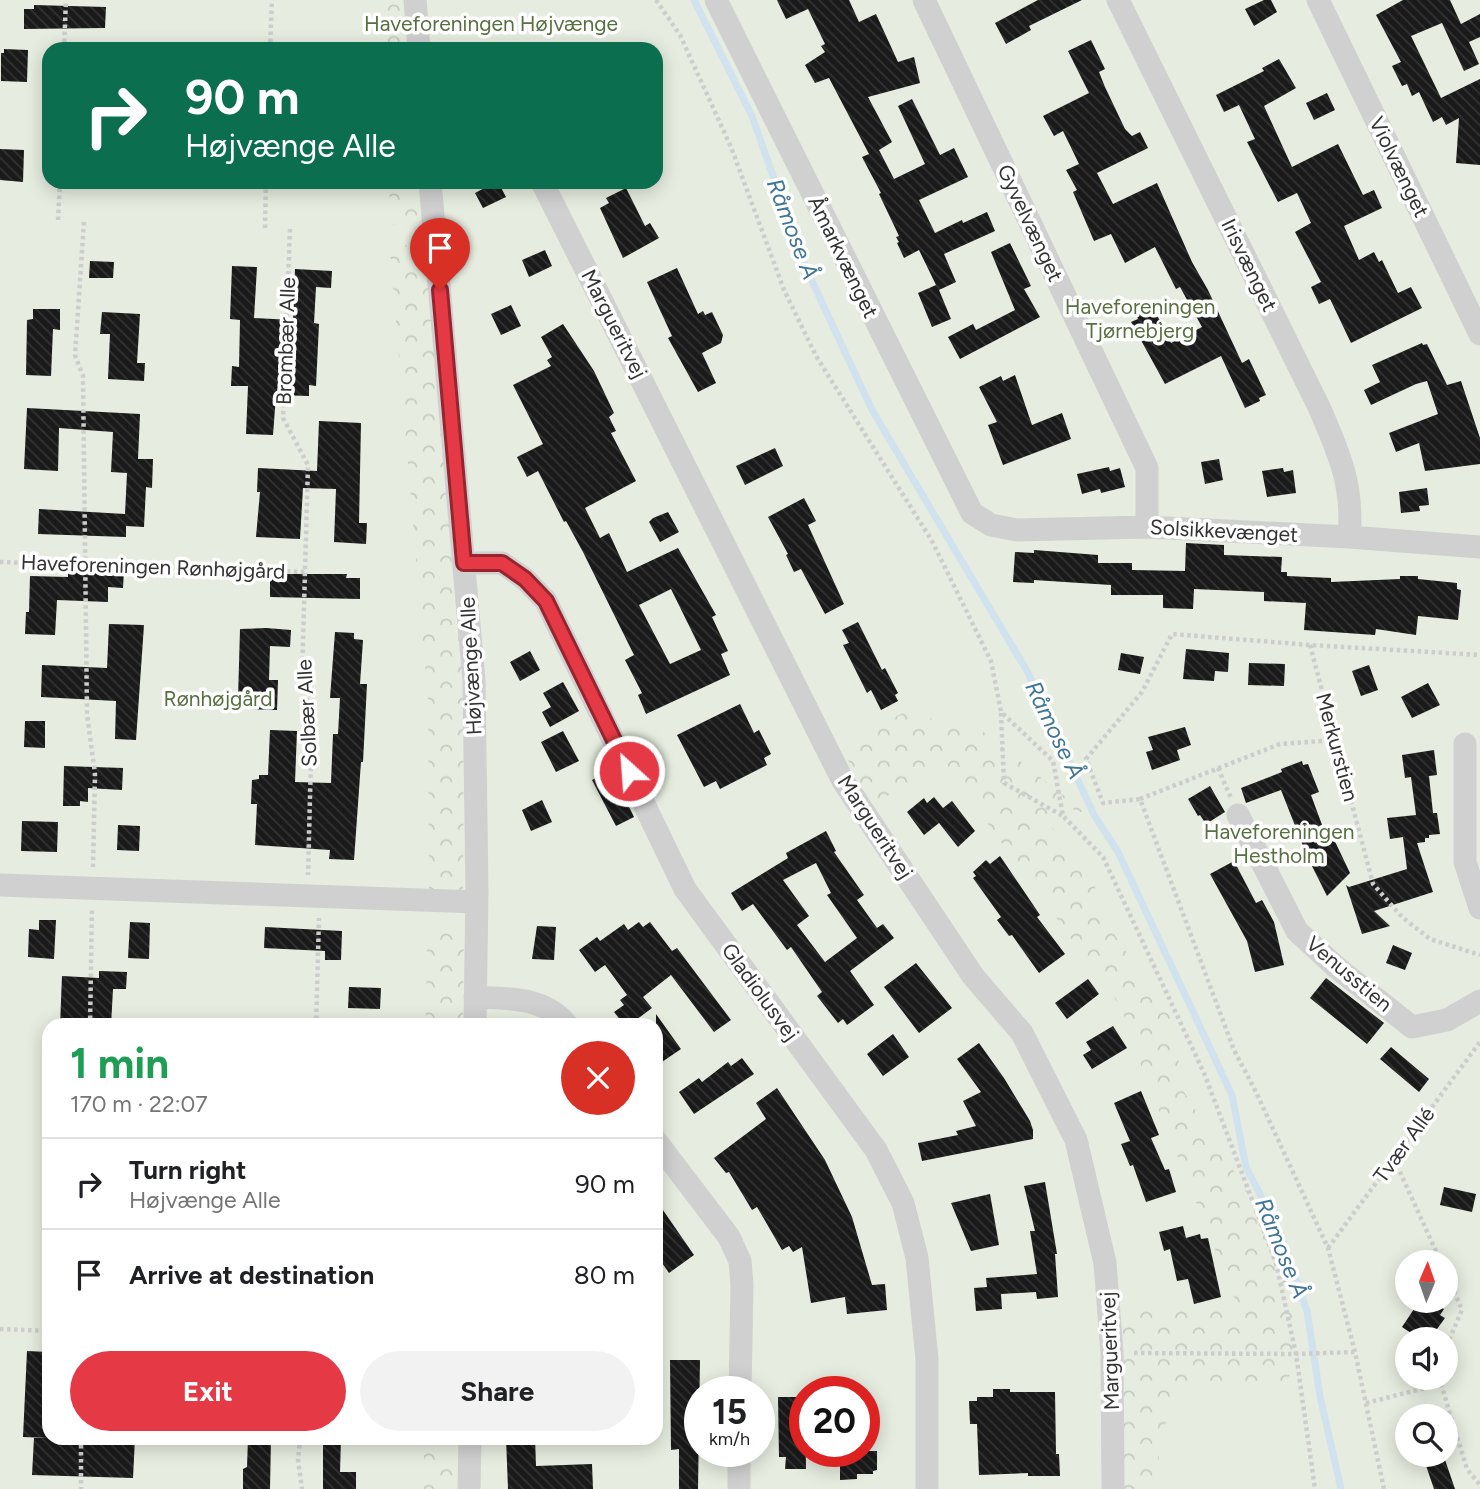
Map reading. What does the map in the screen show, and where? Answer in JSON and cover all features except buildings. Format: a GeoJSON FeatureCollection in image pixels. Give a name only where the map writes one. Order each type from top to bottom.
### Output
{"type":"FeatureCollection","features":[{"type":"Feature","properties":{"kind":"street"},"geometry":{"type":"LineString","coordinates":[[415,0],[418,42]]}},
{"type":"Feature","properties":{"kind":"street","name":"Åmarkvænget"},"geometry":{"type":"LineString","coordinates":[[716,0],[972,513]]}},
{"type":"Feature","properties":{"kind":"street","name":"Gyvelvænget"},"geometry":{"type":"LineString","coordinates":[[924,0],[1147,468],[1147,527]]}},
{"type":"Feature","properties":{"kind":"street","name":"Irisvænget"},"geometry":{"type":"LineString","coordinates":[[1118,0],[1319,407],[1342,459],[1349,488],[1349,537]]}},
{"type":"Feature","properties":{"kind":"street","name":"Violvænget"},"geometry":{"type":"LineString","coordinates":[[1318,0],[1480,334]]}},
{"type":"Feature","properties":{"kind":"street","name":"Højvænge Alle"},"geometry":{"type":"LineString","coordinates":[[431,189],[474,681],[477,902],[475,1018]]}},
{"type":"Feature","properties":{"kind":"street","name":"Margueritvej"},"geometry":{"type":"LineString","coordinates":[[546,189],[843,781],[973,976],[1022,1033],[1076,1140],[1105,1264],[1112,1353],[1113,1489]]}},
{"type":"Feature","properties":{"kind":"street","name":"Solsikkevænget"},"geometry":{"type":"LineString","coordinates":[[972,513],[991,525],[1017,530],[1147,527],[1349,537],[1480,547]]}},
{"type":"Feature","properties":{"kind":"street","name":"Gladiolusvej"},"geometry":{"type":"LineString","coordinates":[[464,563],[502,563],[525,579],[546,601],[685,889],[876,1150],[903,1203],[914,1247],[927,1359],[927,1489]]}},
{"type":"Feature","properties":{"kind":"street"},"geometry":{"type":"LineString","coordinates":[[1465,744],[1465,862],[1480,908]]}},
{"type":"Feature","properties":{"kind":"street","name":"Venusstien"},"geometry":{"type":"LineString","coordinates":[[1238,815],[1297,931],[1336,967],[1412,1027],[1447,1020],[1480,1001]]}},
{"type":"Feature","properties":{"kind":"street"},"geometry":{"type":"LineString","coordinates":[[0,885],[477,902]]}},
{"type":"Feature","properties":{"kind":"street"},"geometry":{"type":"LineString","coordinates":[[475,997],[531,1001],[562,1018]]}},
{"type":"Feature","properties":{"kind":"street"},"geometry":{"type":"LineString","coordinates":[[663,1151],[729,1237],[740,1261],[740,1376]]}},
{"type":"Feature","properties":{"kind":"street"},"geometry":{"type":"LineString","coordinates":[[469,1489],[470,1445]]}},
{"type":"Feature","properties":{"kind":"street"},"geometry":{"type":"LineString","coordinates":[[739,1467],[739,1489]]}},
{"type":"Feature","properties":{"kind":"path"},"geometry":{"type":"LineString","coordinates":[[64,42],[66,0]]}},
{"type":"Feature","properties":{"kind":"path"},"geometry":{"type":"LineString","coordinates":[[270,42],[272,0]]}},
{"type":"Feature","properties":{"kind":"path"},"geometry":{"type":"LineString","coordinates":[[656,0],[680,34],[731,147],[784,290],[816,356],[932,541],[991,661],[1001,712],[1004,783],[1063,816],[1103,857],[1204,1073],[1276,1263],[1296,1354],[1315,1489]]}},
{"type":"Feature","properties":{"kind":"path"},"geometry":{"type":"LineString","coordinates":[[58,220],[60,189]]}},
{"type":"Feature","properties":{"kind":"path"},"geometry":{"type":"LineString","coordinates":[[265,228],[266,189]]}},
{"type":"Feature","properties":{"kind":"path"},"geometry":{"type":"LineString","coordinates":[[84,222],[75,355],[83,376],[87,715],[96,774],[90,1018]]}},
{"type":"Feature","properties":{"kind":"path","name":"Brombær Alle"},"geometry":{"type":"LineString","coordinates":[[290,229],[283,418],[309,465],[305,572]]}},
{"type":"Feature","properties":{"kind":"path","name":"Haveforeningen Rønhøjgård"},"geometry":{"type":"LineString","coordinates":[[0,562],[305,572]]}},
{"type":"Feature","properties":{"kind":"path","name":"Solbær Alle"},"geometry":{"type":"LineString","coordinates":[[305,572],[302,678],[312,719],[316,1018]]}},
{"type":"Feature","properties":{"kind":"path"},"geometry":{"type":"LineString","coordinates":[[1335,740],[1280,744],[1140,799],[1103,803],[1086,759],[1142,692],[1172,634],[1480,655]]}},
{"type":"Feature","properties":{"kind":"path","name":"Merkurstien"},"geometry":{"type":"LineString","coordinates":[[1310,645],[1373,884],[1402,917],[1430,939],[1480,955]]}},
{"type":"Feature","properties":{"kind":"path"},"geometry":{"type":"LineString","coordinates":[[1001,712],[1053,761],[1063,816]]}},
{"type":"Feature","properties":{"kind":"path"},"geometry":{"type":"LineString","coordinates":[[1218,768],[1238,815]]}},
{"type":"Feature","properties":{"kind":"path"},"geometry":{"type":"LineString","coordinates":[[1140,799],[1234,1050],[1328,1248],[1355,1352],[1384,1489]]}},
{"type":"Feature","properties":{"kind":"path","name":"Tvær Allé"},"geometry":{"type":"LineString","coordinates":[[1328,1248],[1480,1042]]}},
{"type":"Feature","properties":{"kind":"path"},"geometry":{"type":"LineString","coordinates":[[1394,1158],[1436,1250]]}},
{"type":"Feature","properties":{"kind":"path"},"geometry":{"type":"LineString","coordinates":[[1455,1327],[1462,1310],[1458,1300]]}},
{"type":"Feature","properties":{"kind":"path"},"geometry":{"type":"LineString","coordinates":[[0,1329],[42,1331]]}},
{"type":"Feature","properties":{"kind":"path"},"geometry":{"type":"LineString","coordinates":[[1112,1353],[1355,1352]]}},
{"type":"Feature","properties":{"kind":"path"},"geometry":{"type":"LineString","coordinates":[[1366,1403],[1417,1390]]}},
{"type":"Feature","properties":{"kind":"path"},"geometry":{"type":"LineString","coordinates":[[1443,1390],[1467,1469],[1480,1485]]}},
{"type":"Feature","properties":{"kind":"path"},"geometry":{"type":"LineString","coordinates":[[81,1445],[81,1489]]}},
{"type":"Feature","properties":{"kind":"path"},"geometry":{"type":"LineString","coordinates":[[299,1445],[298,1460],[302,1489]]}},
{"type":"Feature","properties":{"kind":"green space"},"geometry":{"type":"Polygon","coordinates":[[[0,0],[1480,0],[1480,1489],[0,1489],[0,0]]]}},
{"type":"Feature","properties":{"kind":"green space"},"geometry":{"type":"Polygon","coordinates":[[[368,0],[404,0],[407,42],[373,42],[368,0]]]}},
{"type":"Feature","properties":{"kind":"green space"},"geometry":{"type":"Polygon","coordinates":[[[389,189],[420,189],[422,219],[418,225],[393,225],[389,189]]]}},
{"type":"Feature","properties":{"kind":"green space"},"geometry":{"type":"Polygon","coordinates":[[[403,243],[426,259],[464,681],[463,890],[429,889],[428,701],[390,251],[403,243]]]}},
{"type":"Feature","properties":{"kind":"green space"},"geometry":{"type":"Polygon","coordinates":[[[917,705],[941,728],[976,726],[1087,814],[1069,808],[1051,819],[1059,853],[1094,871],[1097,909],[1171,1018],[1184,1092],[1275,1236],[1300,1316],[1293,1372],[1275,1390],[1173,1387],[1156,1471],[1155,1489],[1121,1489],[1118,1306],[1237,1304],[1142,1068],[1121,1007],[946,766],[871,804],[841,747],[917,705]]]}},
{"type":"Feature","properties":{"kind":"green space"},"geometry":{"type":"Polygon","coordinates":[[[427,928],[464,928],[463,1018],[426,1018],[427,928]]]}},
{"type":"Feature","properties":{"kind":"green space"},"geometry":{"type":"Polygon","coordinates":[[[424,1445],[460,1445],[459,1489],[424,1489],[424,1445]]]}},
{"type":"Feature","properties":{"kind":"waterway","name":"Råmose Å"},"geometry":{"type":"LineString","coordinates":[[694,0],[752,116],[804,264],[872,410],[1027,671],[1094,815],[1118,852],[1232,1095],[1246,1167],[1280,1233],[1307,1311],[1320,1396],[1341,1489]]}},
{"type":"Feature","properties":{"kind":"route"},"geometry":{"type":"LineString","coordinates":[[440,290],[464,563],[502,563],[525,579],[546,601],[629,771]]}},
{"type":"Feature","properties":{"kind":"park label","name":"Haveforeningen Højvænge"},"geometry":{"type":"Point","coordinates":[491,24]}},
{"type":"Feature","properties":{"kind":"park label","name":"Haveforeningen Tjørnebjerg"},"geometry":{"type":"Point","coordinates":[1140,319]}},
{"type":"Feature","properties":{"kind":"park label","name":"Rønhøjgård"},"geometry":{"type":"Point","coordinates":[218,699]}},
{"type":"Feature","properties":{"kind":"park label","name":"Haveforeningen Hestholm"},"geometry":{"type":"Point","coordinates":[1279,844]}}]}
